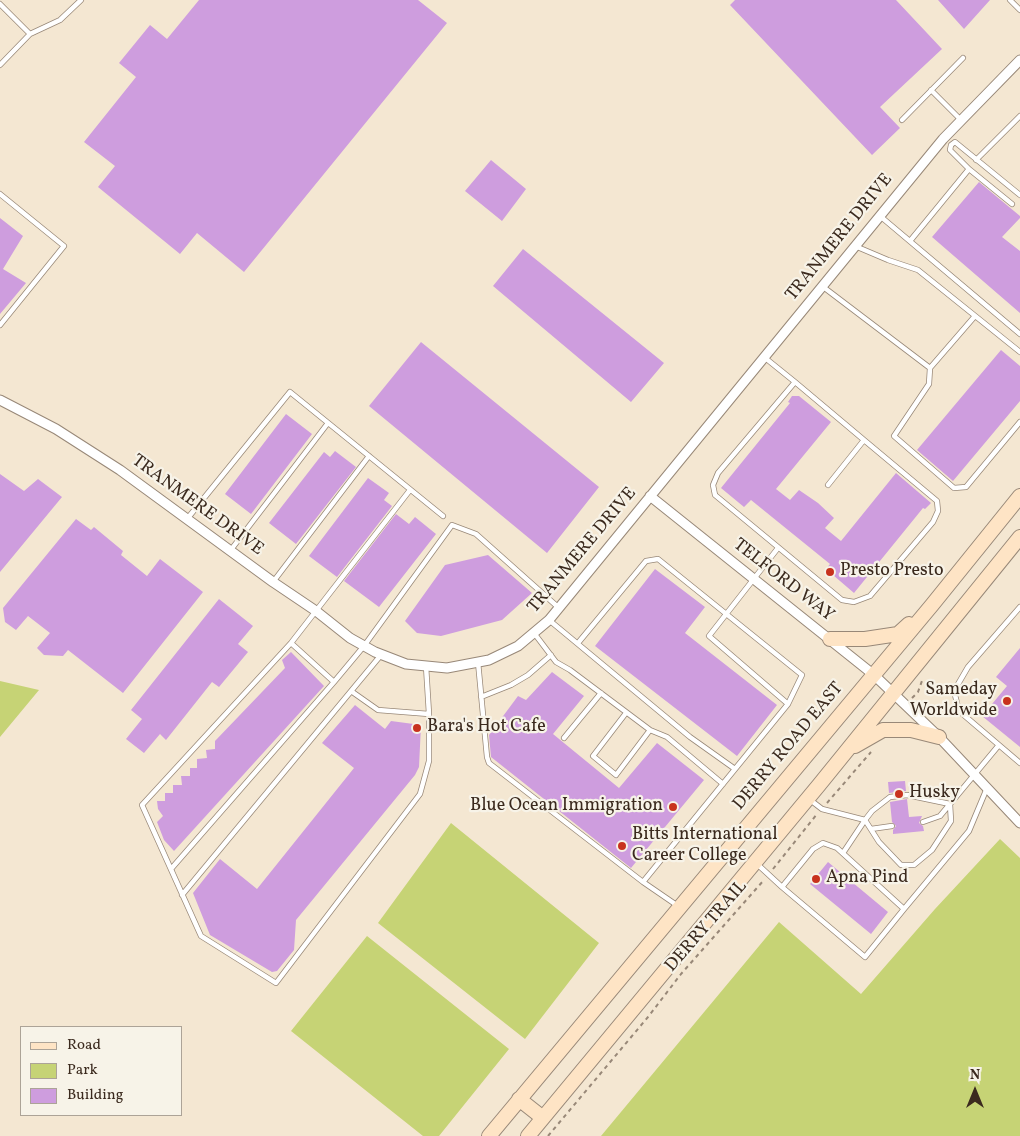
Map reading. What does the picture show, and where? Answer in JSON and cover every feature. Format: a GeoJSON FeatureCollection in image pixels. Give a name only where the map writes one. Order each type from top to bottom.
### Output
{"type":"FeatureCollection","features":[{"type":"Feature","properties":{"kind":"main road","name":"DERRY ROAD EAST"},"geometry":{"type":"LineString","coordinates":[[488,1136],[874,675],[1020,496]]}},
{"type":"Feature","properties":{"kind":"main road"},"geometry":{"type":"LineString","coordinates":[[528,1136],[808,799],[1020,537]]}},
{"type":"Feature","properties":{"kind":"main road"},"geometry":{"type":"LineString","coordinates":[[830,638],[865,639],[898,634],[932,605]]}},
{"type":"Feature","properties":{"kind":"main road"},"geometry":{"type":"LineString","coordinates":[[846,751],[883,730],[912,730],[939,737]]}},
{"type":"Feature","properties":{"kind":"main road"},"geometry":{"type":"LineString","coordinates":[[518,1099],[543,1118]]}},
{"type":"Feature","properties":{"kind":"street","name":"TRANMERE DRIVE"},"geometry":{"type":"LineString","coordinates":[[0,400],[56,429],[120,470],[186,520],[316,611],[350,638],[364,646],[406,664],[447,668],[489,660],[518,646],[549,620],[943,139],[1020,60]]}},
{"type":"Feature","properties":{"kind":"street","name":"TELFORD WAY"},"geometry":{"type":"LineString","coordinates":[[650,496],[874,675],[939,737],[1020,823]]}},
{"type":"Feature","properties":{"kind":"lane"},"geometry":{"type":"LineString","coordinates":[[0,65],[30,34],[60,20],[81,0]]}},
{"type":"Feature","properties":{"kind":"lane"},"geometry":{"type":"LineString","coordinates":[[1014,1],[1020,10]]}},
{"type":"Feature","properties":{"kind":"lane"},"geometry":{"type":"LineString","coordinates":[[0,4],[30,34]]}},
{"type":"Feature","properties":{"kind":"lane"},"geometry":{"type":"LineString","coordinates":[[902,120],[963,58]]}},
{"type":"Feature","properties":{"kind":"lane"},"geometry":{"type":"LineString","coordinates":[[931,90],[961,120]]}},
{"type":"Feature","properties":{"kind":"lane"},"geometry":{"type":"LineString","coordinates":[[976,160],[1020,116]]}},
{"type":"Feature","properties":{"kind":"lane"},"geometry":{"type":"LineString","coordinates":[[943,139],[951,145]]}},
{"type":"Feature","properties":{"kind":"lane"},"geometry":{"type":"LineString","coordinates":[[951,145],[955,142],[1020,195]]}},
{"type":"Feature","properties":{"kind":"lane"},"geometry":{"type":"LineString","coordinates":[[951,145],[950,150],[1012,204]]}},
{"type":"Feature","properties":{"kind":"lane"},"geometry":{"type":"LineString","coordinates":[[910,241],[969,168]]}},
{"type":"Feature","properties":{"kind":"lane"},"geometry":{"type":"LineString","coordinates":[[0,194],[64,246],[0,325]]}},
{"type":"Feature","properties":{"kind":"lane"},"geometry":{"type":"LineString","coordinates":[[880,216],[1020,334]]}},
{"type":"Feature","properties":{"kind":"lane"},"geometry":{"type":"LineString","coordinates":[[855,246],[918,270],[1020,352]]}},
{"type":"Feature","properties":{"kind":"lane"},"geometry":{"type":"LineString","coordinates":[[822,286],[930,368]]}},
{"type":"Feature","properties":{"kind":"lane"},"geometry":{"type":"LineString","coordinates":[[975,316],[930,368],[930,384],[894,436],[954,488],[966,487],[1020,422]]}},
{"type":"Feature","properties":{"kind":"lane"},"geometry":{"type":"LineString","coordinates":[[764,357],[795,382],[937,501],[938,511],[933,522],[870,596],[854,602],[842,600],[715,495],[713,485],[718,473],[795,382]]}},
{"type":"Feature","properties":{"kind":"lane"},"geometry":{"type":"LineString","coordinates":[[186,520],[290,392],[443,516]]}},
{"type":"Feature","properties":{"kind":"lane"},"geometry":{"type":"LineString","coordinates":[[230,551],[328,423]]}},
{"type":"Feature","properties":{"kind":"lane"},"geometry":{"type":"LineString","coordinates":[[828,485],[864,440]]}},
{"type":"Feature","properties":{"kind":"lane"},"geometry":{"type":"LineString","coordinates":[[273,582],[369,456]]}},
{"type":"Feature","properties":{"kind":"lane"},"geometry":{"type":"LineString","coordinates":[[410,490],[291,643],[142,804],[200,936],[276,983],[420,794],[429,761],[426,666]]}},
{"type":"Feature","properties":{"kind":"lane"},"geometry":{"type":"LineString","coordinates":[[170,869],[364,646],[452,525],[476,534],[558,608]]}},
{"type":"Feature","properties":{"kind":"lane"},"geometry":{"type":"LineString","coordinates":[[778,548],[709,636],[788,704]]}},
{"type":"Feature","properties":{"kind":"lane"},"geometry":{"type":"LineString","coordinates":[[578,644],[646,561],[658,559],[725,615],[802,675],[788,704],[643,882]]}},
{"type":"Feature","properties":{"kind":"lane"},"geometry":{"type":"LineString","coordinates":[[1020,607],[968,667],[954,692],[959,710],[1020,763]]}},
{"type":"Feature","properties":{"kind":"lane"},"geometry":{"type":"LineString","coordinates":[[549,620],[690,737],[735,769]]}},
{"type":"Feature","properties":{"kind":"lane"},"geometry":{"type":"LineString","coordinates":[[534,633],[556,662],[570,670],[650,730],[667,737],[724,784]]}},
{"type":"Feature","properties":{"kind":"lane"},"geometry":{"type":"LineString","coordinates":[[291,643],[334,682]]}},
{"type":"Feature","properties":{"kind":"lane"},"geometry":{"type":"LineString","coordinates":[[182,895],[382,654]]}},
{"type":"Feature","properties":{"kind":"lane"},"geometry":{"type":"LineString","coordinates":[[481,696],[511,685],[528,675],[551,655]]}},
{"type":"Feature","properties":{"kind":"lane"},"geometry":{"type":"LineString","coordinates":[[478,662],[489,763],[643,882],[680,906]]}},
{"type":"Feature","properties":{"kind":"lane"},"geometry":{"type":"LineString","coordinates":[[351,691],[378,710],[429,714]]}},
{"type":"Feature","properties":{"kind":"lane"},"geometry":{"type":"LineString","coordinates":[[564,738],[600,693]]}},
{"type":"Feature","properties":{"kind":"lane"},"geometry":{"type":"LineString","coordinates":[[626,713],[592,756],[616,774],[650,730]]}},
{"type":"Feature","properties":{"kind":"lane"},"geometry":{"type":"LineString","coordinates":[[923,822],[940,816],[999,745]]}},
{"type":"Feature","properties":{"kind":"lane"},"geometry":{"type":"LineString","coordinates":[[755,862],[865,957],[969,831],[987,788]]}},
{"type":"Feature","properties":{"kind":"lane"},"geometry":{"type":"LineString","coordinates":[[843,853],[872,811],[890,797],[906,795],[950,804]]}},
{"type":"Feature","properties":{"kind":"lane"},"geometry":{"type":"LineString","coordinates":[[808,799],[822,809],[865,820],[879,842],[901,865],[914,865],[932,850],[950,821],[950,804]]}},
{"type":"Feature","properties":{"kind":"lane"},"geometry":{"type":"LineString","coordinates":[[871,829],[892,826]]}},
{"type":"Feature","properties":{"kind":"lane"},"geometry":{"type":"LineString","coordinates":[[782,887],[812,849],[823,844],[837,848],[904,909]]}},
{"type":"Feature","properties":{"kind":"path","name":"DERRY TRAIL"},"geometry":{"type":"LineString","coordinates":[[548,1136],[648,1017],[681,974],[746,902],[822,809],[874,751]]}},
{"type":"Feature","properties":{"kind":"green space"},"geometry":{"type":"Polygon","coordinates":[[[0,681],[39,690],[0,737],[0,681]]]}},
{"type":"Feature","properties":{"kind":"green space"},"geometry":{"type":"Polygon","coordinates":[[[451,823],[599,943],[525,1039],[378,923],[451,823]]]}},
{"type":"Feature","properties":{"kind":"green space"},"geometry":{"type":"Polygon","coordinates":[[[1000,839],[1020,858],[1020,1136],[601,1136],[779,922],[861,994],[935,909],[1000,839]]]}},
{"type":"Feature","properties":{"kind":"green space"},"geometry":{"type":"Polygon","coordinates":[[[367,936],[509,1049],[439,1136],[423,1136],[291,1031],[367,936]]]}},
{"type":"Feature","properties":{"kind":"building"},"geometry":{"type":"Polygon","coordinates":[[[199,0],[418,0],[447,23],[244,272],[197,233],[180,254],[98,187],[115,166],[84,142],[136,77],[119,63],[150,25],[167,39],[199,0]]]}},
{"type":"Feature","properties":{"kind":"building"},"geometry":{"type":"Polygon","coordinates":[[[735,0],[896,0],[942,49],[880,107],[900,128],[872,155],[730,5],[735,0]]]}},
{"type":"Feature","properties":{"kind":"building"},"geometry":{"type":"Polygon","coordinates":[[[938,0],[990,0],[964,29],[938,0]]]}},
{"type":"Feature","properties":{"kind":"building"},"geometry":{"type":"Polygon","coordinates":[[[491,160],[526,189],[502,221],[465,191],[491,160]]]}},
{"type":"Feature","properties":{"kind":"building"},"geometry":{"type":"Polygon","coordinates":[[[979,182],[1020,216],[1002,237],[1020,251],[1020,313],[932,237],[979,182]]]}},
{"type":"Feature","properties":{"kind":"building"},"geometry":{"type":"Polygon","coordinates":[[[0,218],[23,236],[3,269],[26,283],[0,314],[0,218]]]}},
{"type":"Feature","properties":{"kind":"building"},"geometry":{"type":"Polygon","coordinates":[[[523,249],[664,363],[631,402],[493,286],[523,249]]]}},
{"type":"Feature","properties":{"kind":"building"},"geometry":{"type":"Polygon","coordinates":[[[421,342],[599,487],[547,553],[369,406],[421,342]]]}},
{"type":"Feature","properties":{"kind":"building"},"geometry":{"type":"Polygon","coordinates":[[[1001,350],[1020,366],[1020,401],[953,481],[917,450],[1001,350]]]}},
{"type":"Feature","properties":{"kind":"building"},"geometry":{"type":"Polygon","coordinates":[[[792,396],[799,396],[831,422],[776,489],[790,500],[799,490],[818,503],[834,518],[825,528],[841,541],[896,473],[931,503],[925,509],[923,508],[854,593],[826,569],[830,564],[751,500],[744,507],[721,488],[790,403],[788,402],[792,396]]]}},
{"type":"Feature","properties":{"kind":"building"},"geometry":{"type":"Polygon","coordinates":[[[286,414],[312,434],[251,514],[225,494],[286,414]]]}},
{"type":"Feature","properties":{"kind":"building"},"geometry":{"type":"Polygon","coordinates":[[[335,451],[356,467],[296,544],[269,523],[324,452],[330,457],[335,451]]]}},
{"type":"Feature","properties":{"kind":"building"},"geometry":{"type":"Polygon","coordinates":[[[0,474],[24,491],[38,479],[62,497],[0,572],[0,474]]]}},
{"type":"Feature","properties":{"kind":"building"},"geometry":{"type":"Polygon","coordinates":[[[368,478],[389,493],[384,500],[392,506],[337,577],[309,556],[368,478]]]}},
{"type":"Feature","properties":{"kind":"building"},"geometry":{"type":"Polygon","coordinates":[[[396,514],[409,524],[415,517],[436,534],[379,607],[344,581],[396,514]]]}},
{"type":"Feature","properties":{"kind":"building"},"geometry":{"type":"Polygon","coordinates":[[[76,519],[91,530],[94,527],[123,551],[121,555],[147,576],[160,559],[203,592],[123,693],[68,650],[63,656],[44,655],[37,648],[50,633],[28,616],[16,630],[5,622],[3,608],[76,519]]]}},
{"type":"Feature","properties":{"kind":"building"},"geometry":{"type":"Polygon","coordinates":[[[488,555],[532,593],[502,620],[441,636],[417,633],[405,621],[445,565],[488,555]]]}},
{"type":"Feature","properties":{"kind":"building"},"geometry":{"type":"Polygon","coordinates":[[[655,569],[705,607],[685,633],[777,705],[737,756],[595,646],[655,569]]]}},
{"type":"Feature","properties":{"kind":"building"},"geometry":{"type":"Polygon","coordinates":[[[219,599],[253,626],[238,644],[248,652],[219,687],[212,682],[166,740],[160,734],[144,753],[126,739],[142,719],[131,710],[219,599]]]}},
{"type":"Feature","properties":{"kind":"building","name":"Sameday Worldwide"},"geometry":{"type":"Polygon","coordinates":[[[1020,648],[1020,747],[982,716],[1007,686],[996,677],[1020,648]]]}},
{"type":"Feature","properties":{"kind":"building"},"geometry":{"type":"Polygon","coordinates":[[[291,652],[324,686],[174,851],[164,840],[157,822],[163,816],[158,809],[157,801],[165,801],[165,793],[173,793],[173,785],[182,785],[181,776],[190,776],[190,768],[197,768],[197,759],[207,758],[206,750],[215,749],[215,741],[285,668],[282,660],[291,652]]]}},
{"type":"Feature","properties":{"kind":"building"},"geometry":{"type":"Polygon","coordinates":[[[552,672],[584,696],[553,734],[619,788],[657,743],[704,780],[631,868],[491,757],[489,735],[518,696],[526,700],[552,672]]]}},
{"type":"Feature","properties":{"kind":"building"},"geometry":{"type":"Polygon","coordinates":[[[355,705],[385,729],[391,721],[421,725],[419,767],[415,775],[296,920],[294,950],[277,971],[272,972],[210,935],[193,893],[220,859],[257,889],[354,768],[322,743],[355,705]]]}},
{"type":"Feature","properties":{"kind":"building"},"geometry":{"type":"Polygon","coordinates":[[[905,781],[906,791],[889,793],[888,782],[905,781]]]}},
{"type":"Feature","properties":{"kind":"building"},"geometry":{"type":"Polygon","coordinates":[[[907,799],[909,817],[922,816],[919,823],[923,826],[924,831],[893,834],[896,826],[892,822],[890,802],[907,799]]]}},
{"type":"Feature","properties":{"kind":"building"},"geometry":{"type":"Polygon","coordinates":[[[828,862],[888,912],[871,934],[810,884],[828,862]]]}},
{"type":"Feature","properties":{"kind":"place","name":"Presto Presto"},"geometry":{"type":"Point","coordinates":[830,572]}},
{"type":"Feature","properties":{"kind":"place","name":"Sameday Worldwide"},"geometry":{"type":"Point","coordinates":[1007,701]}},
{"type":"Feature","properties":{"kind":"place","name":"Bara's Hot Cafe"},"geometry":{"type":"Point","coordinates":[417,728]}},
{"type":"Feature","properties":{"kind":"place","name":"Husky"},"geometry":{"type":"Point","coordinates":[899,794]}},
{"type":"Feature","properties":{"kind":"place","name":"Blue Ocean Immigration"},"geometry":{"type":"Point","coordinates":[673,807]}},
{"type":"Feature","properties":{"kind":"place","name":"Bitts International Career College"},"geometry":{"type":"Point","coordinates":[622,846]}},
{"type":"Feature","properties":{"kind":"place","name":"Apna Pind"},"geometry":{"type":"Point","coordinates":[816,879]}}]}
